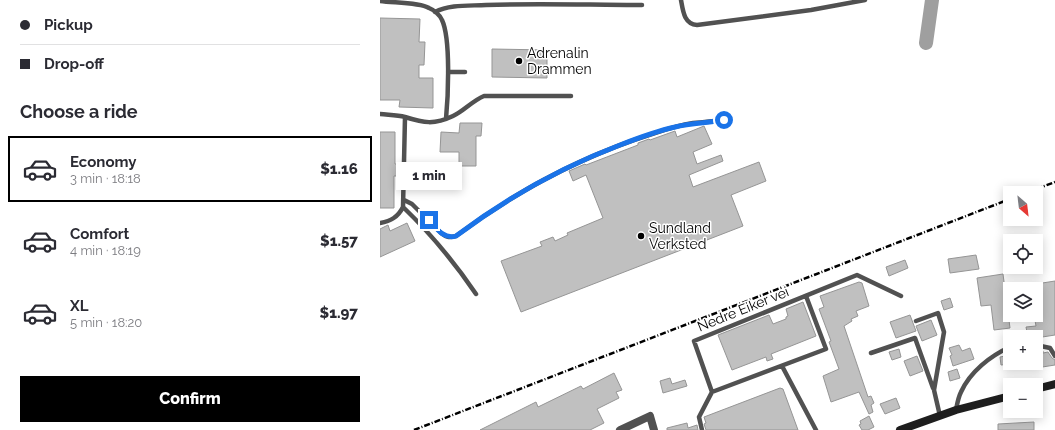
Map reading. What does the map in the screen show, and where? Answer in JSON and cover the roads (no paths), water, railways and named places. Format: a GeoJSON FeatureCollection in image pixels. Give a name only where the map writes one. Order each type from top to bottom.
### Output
{"type":"FeatureCollection","features":[{"type":"Feature","properties":{"kind":"main road"},"geometry":{"type":"LineString","coordinates":[[1043,387],[1055,384]]}},
{"type":"Feature","properties":{"kind":"main road"},"geometry":{"type":"LineString","coordinates":[[900,430],[956,410],[1003,398]]}},
{"type":"Feature","properties":{"kind":"street"},"geometry":{"type":"LineString","coordinates":[[620,430],[650,416],[654,430]]}},
{"type":"Feature","properties":{"kind":"lane"},"geometry":{"type":"LineString","coordinates":[[681,0],[685,16],[688,22],[693,25],[811,10],[865,0]]}},
{"type":"Feature","properties":{"kind":"lane"},"geometry":{"type":"LineString","coordinates":[[380,1],[423,5],[435,12],[442,20],[448,72],[446,119]]}},
{"type":"Feature","properties":{"kind":"lane"},"geometry":{"type":"LineString","coordinates":[[435,12],[440,9],[456,6],[516,4],[642,5]]}},
{"type":"Feature","properties":{"kind":"lane"},"geometry":{"type":"LineString","coordinates":[[448,72],[465,72]]}},
{"type":"Feature","properties":{"kind":"lane"},"geometry":{"type":"LineString","coordinates":[[380,114],[405,117],[420,122],[429,123],[439,122],[454,116],[478,98],[484,96],[570,96]]}},
{"type":"Feature","properties":{"kind":"lane"},"geometry":{"type":"LineString","coordinates":[[380,223],[396,217],[403,207],[405,117]]}},
{"type":"Feature","properties":{"kind":"lane"},"geometry":{"type":"LineString","coordinates":[[404,200],[412,204],[441,233],[450,238],[456,236],[511,198],[554,173],[583,160],[641,137],[668,129],[692,123],[716,121],[729,118]]}},
{"type":"Feature","properties":{"kind":"lane"},"geometry":{"type":"LineString","coordinates":[[403,207],[437,243],[476,294]]}},
{"type":"Feature","properties":{"kind":"lane","name":"Nedre Eiker vei"},"geometry":{"type":"LineString","coordinates":[[806,296],[826,349],[712,392],[694,341],[857,275],[901,296]]}},
{"type":"Feature","properties":{"kind":"lane"},"geometry":{"type":"LineString","coordinates":[[916,321],[938,313],[944,332],[934,390]]}},
{"type":"Feature","properties":{"kind":"lane"},"geometry":{"type":"LineString","coordinates":[[871,353],[915,338],[934,390],[940,416]]}},
{"type":"Feature","properties":{"kind":"lane"},"geometry":{"type":"LineString","coordinates":[[1043,346],[1050,348],[1055,356]]}},
{"type":"Feature","properties":{"kind":"lane"},"geometry":{"type":"LineString","coordinates":[[956,410],[960,394],[973,374],[987,360],[1003,351]]}},
{"type":"Feature","properties":{"kind":"lane"},"geometry":{"type":"LineString","coordinates":[[782,366],[816,430]]}},
{"type":"Feature","properties":{"kind":"lane"},"geometry":{"type":"LineString","coordinates":[[702,430],[699,417],[712,392]]}},
{"type":"Feature","properties":{"kind":"waterway"},"geometry":{"type":"LineString","coordinates":[[926,43],[932,0]]}},
{"type":"Feature","properties":{"kind":"railway"},"geometry":{"type":"LineString","coordinates":[[1043,187],[1055,182]]}},
{"type":"Feature","properties":{"kind":"railway"},"geometry":{"type":"LineString","coordinates":[[414,430],[1003,202]]}},
{"type":"Feature","properties":{"kind":"place","name":"Adrenalin Drammen"},"geometry":{"type":"Point","coordinates":[519,61]}},
{"type":"Feature","properties":{"kind":"place","name":"Sundland Verksted"},"geometry":{"type":"Point","coordinates":[641,236]}}]}
